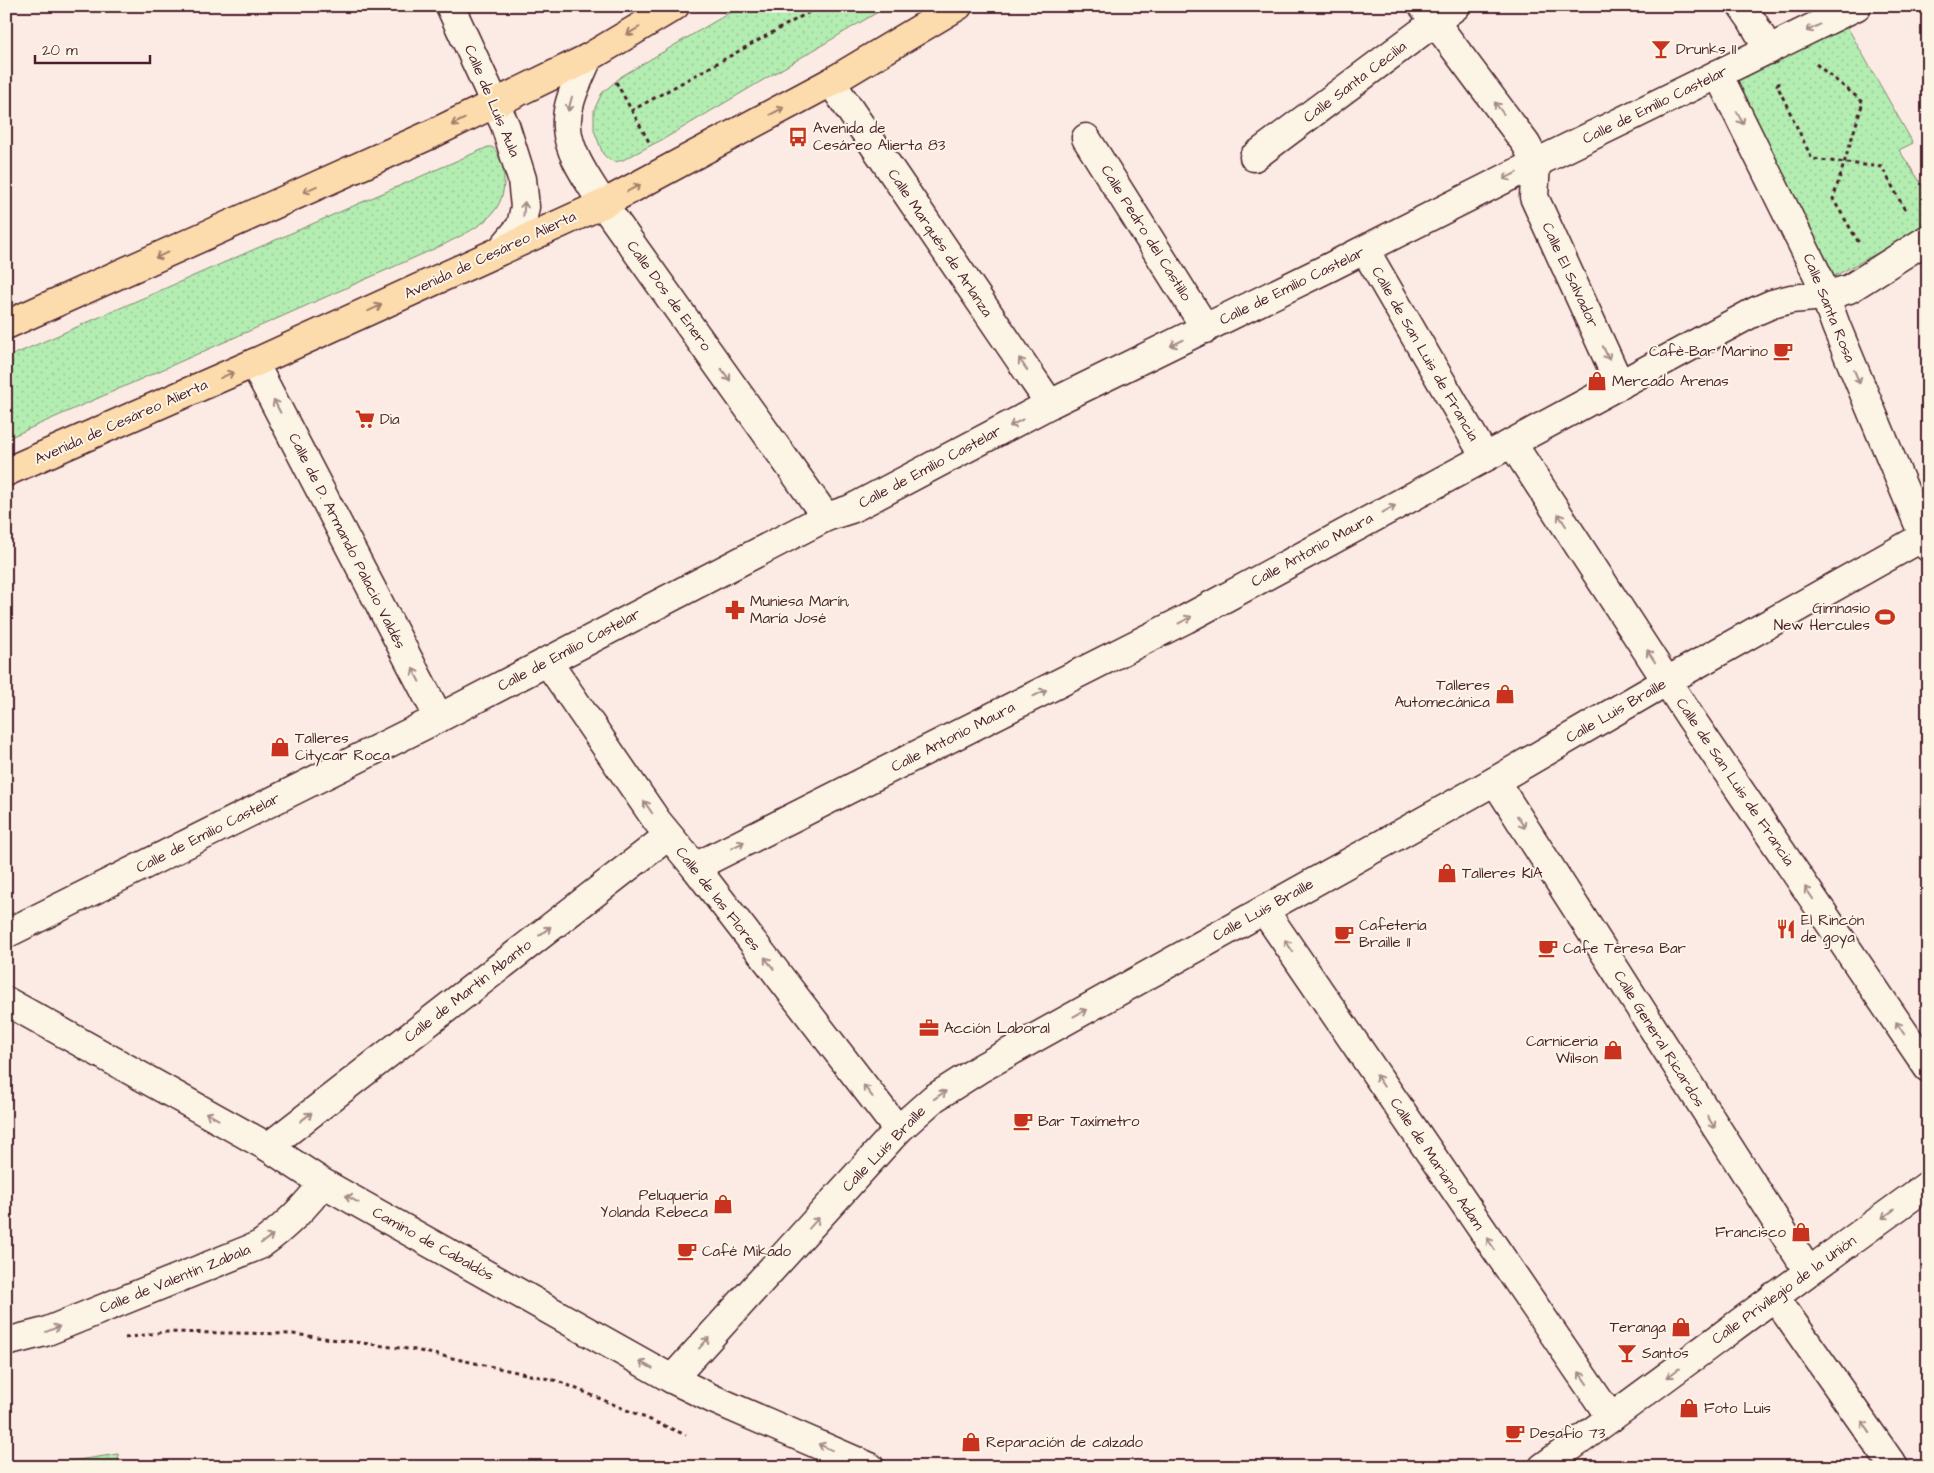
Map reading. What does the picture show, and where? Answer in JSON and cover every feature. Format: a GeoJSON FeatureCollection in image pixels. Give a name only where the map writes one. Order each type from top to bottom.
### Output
{"type":"FeatureCollection","features":[{"type":"Feature","properties":{"kind":"main road"},"geometry":{"type":"LineString","coordinates":[[6,324],[434,133],[588,58],[675,6]]}},
{"type":"Feature","properties":{"kind":"main road","name":"Avenida de Cesáreo Alierta"},"geometry":{"type":"LineString","coordinates":[[6,472],[254,363],[603,204],[831,82],[958,6]]}},
{"type":"Feature","properties":{"kind":"street","name":"Calle de Luis Aula"},"geometry":{"type":"LineString","coordinates":[[450,6],[496,103],[513,146],[525,194],[525,207],[521,226],[502,250]]}},
{"type":"Feature","properties":{"kind":"street"},"geometry":{"type":"LineString","coordinates":[[1742,6],[1769,50]]}},
{"type":"Feature","properties":{"kind":"street","name":"Calle de Emilio Castelar"},"geometry":{"type":"LineString","coordinates":[[6,934],[439,718],[826,517],[851,509],[1050,404],[1206,329],[1536,163],[1857,6]]}},
{"type":"Feature","properties":{"kind":"street"},"geometry":{"type":"LineString","coordinates":[[1438,12],[1526,144],[1536,163]]}},
{"type":"Feature","properties":{"kind":"street","name":"Calle Santa Cecilia"},"geometry":{"type":"LineString","coordinates":[[1254,157],[1438,12]]}},
{"type":"Feature","properties":{"kind":"street","name":"Calle Dos de Enero"},"geometry":{"type":"LineString","coordinates":[[588,58],[571,99],[567,128],[580,164],[603,204],[826,517]]}},
{"type":"Feature","properties":{"kind":"street","name":"Calle Santa Rosa"},"geometry":{"type":"LineString","coordinates":[[1718,74],[1809,257],[1926,539]]}},
{"type":"Feature","properties":{"kind":"street","name":"Calle Marqués de Arlanza"},"geometry":{"type":"LineString","coordinates":[[831,82],[1050,404]]}},
{"type":"Feature","properties":{"kind":"street","name":"Calle Pedro del Castillo"},"geometry":{"type":"LineString","coordinates":[[1086,138],[1206,329]]}},
{"type":"Feature","properties":{"kind":"street","name":"Calle El Salvador"},"geometry":{"type":"LineString","coordinates":[[1536,163],[1534,197],[1620,385]]}},
{"type":"Feature","properties":{"kind":"street","name":"Calle Antonio Maura"},"geometry":{"type":"LineString","coordinates":[[695,868],[1186,619],[1772,304],[1791,299],[1825,296],[1849,289],[1928,238]]}},
{"type":"Feature","properties":{"kind":"street","name":"Calle de San Luis de Francia"},"geometry":{"type":"LineString","coordinates":[[1365,250],[1485,457]]}},
{"type":"Feature","properties":{"kind":"street","name":"Calle de D. Armando Palacio Valdés"},"geometry":{"type":"LineString","coordinates":[[254,363],[439,718]]}},
{"type":"Feature","properties":{"kind":"street","name":"Calle de San Luis de Francia"},"geometry":{"type":"LineString","coordinates":[[1512,443],[1667,681],[1928,1068]]}},
{"type":"Feature","properties":{"kind":"street","name":"Calle Luis Braille"},"geometry":{"type":"LineString","coordinates":[[672,1379],[898,1130],[934,1098],[981,1068],[1495,782],[1667,681],[1926,539]]}},
{"type":"Feature","properties":{"kind":"street","name":"Calle de las Flores"},"geometry":{"type":"LineString","coordinates":[[547,661],[668,836],[695,868],[898,1130]]}},
{"type":"Feature","properties":{"kind":"street","name":"Calle General Ricardos"},"geometry":{"type":"LineString","coordinates":[[1495,782],[1808,1272]]}},
{"type":"Feature","properties":{"kind":"street","name":"Calle de Martín Abanto"},"geometry":{"type":"LineString","coordinates":[[268,1147],[668,836]]}},
{"type":"Feature","properties":{"kind":"street","name":"Calle de Mariano Adam"},"geometry":{"type":"LineString","coordinates":[[1264,910],[1610,1418]]}},
{"type":"Feature","properties":{"kind":"street","name":"Camino de Cabaldós"},"geometry":{"type":"LineString","coordinates":[[6,1001],[268,1147],[323,1183],[672,1379],[713,1399],[870,1467]]}},
{"type":"Feature","properties":{"kind":"street","name":"Calle de Valentín Zabala"},"geometry":{"type":"LineString","coordinates":[[6,1342],[46,1332],[260,1245],[302,1210],[323,1183]]}},
{"type":"Feature","properties":{"kind":"street","name":"Calle Privilegio de la Unión"},"geometry":{"type":"LineString","coordinates":[[1543,1467],[1928,1185]]}},
{"type":"Feature","properties":{"kind":"street"},"geometry":{"type":"LineString","coordinates":[[1774,1296],[1894,1467]]}},
{"type":"Feature","properties":{"kind":"path"},"geometry":{"type":"LineString","coordinates":[[631,111],[820,6]]}},
{"type":"Feature","properties":{"kind":"path"},"geometry":{"type":"LineString","coordinates":[[1808,68],[1816,63],[1862,102],[1833,200],[1860,245]]}},
{"type":"Feature","properties":{"kind":"path"},"geometry":{"type":"LineString","coordinates":[[1785,80],[1777,85],[1812,159],[1882,167],[1908,216]]}},
{"type":"Feature","properties":{"kind":"path"},"geometry":{"type":"LineString","coordinates":[[622,92],[649,143]]}},
{"type":"Feature","properties":{"kind":"path"},"geometry":{"type":"LineString","coordinates":[[119,1340],[164,1332],[293,1334],[415,1350],[558,1381],[686,1435]]}},
{"type":"Feature","properties":{"kind":"green space"},"geometry":{"type":"Polygon","coordinates":[[[741,6],[888,6],[667,137],[623,160],[615,162],[608,159],[603,154],[594,130],[594,110],[602,93],[622,76],[741,6]]]}},
{"type":"Feature","properties":{"kind":"green space"},"geometry":{"type":"Polygon","coordinates":[[[1845,23],[1913,143],[1899,150],[1928,194],[1928,226],[1829,279],[1740,102],[1738,81],[1743,70],[1845,23]]]}},
{"type":"Feature","properties":{"kind":"green space"},"geometry":{"type":"Polygon","coordinates":[[[488,147],[492,147],[495,150],[503,166],[503,192],[493,212],[477,227],[445,244],[6,439],[6,358],[488,147]]]}},
{"type":"Feature","properties":{"kind":"green space"},"geometry":{"type":"Polygon","coordinates":[[[118,1454],[119,1467],[31,1467],[118,1454]]]}},
{"type":"Feature","properties":{"kind":"place","name":"Drunks II"},"geometry":{"type":"Point","coordinates":[1661,49]}},
{"type":"Feature","properties":{"kind":"place","name":"Avenida de Cesáreo Alierta 83"},"geometry":{"type":"Point","coordinates":[798,137]}},
{"type":"Feature","properties":{"kind":"place","name":"Cafè-Bar Marino"},"geometry":{"type":"Point","coordinates":[1783,351]}},
{"type":"Feature","properties":{"kind":"place","name":"Mercado Arenas"},"geometry":{"type":"Point","coordinates":[1597,381]}},
{"type":"Feature","properties":{"kind":"place","name":"Dia"},"geometry":{"type":"Point","coordinates":[365,419]}},
{"type":"Feature","properties":{"kind":"place","name":"Muniesa Marín, María José"},"geometry":{"type":"Point","coordinates":[735,610]}},
{"type":"Feature","properties":{"kind":"place","name":"Gimnasio New Hercules"},"geometry":{"type":"Point","coordinates":[1885,617]}},
{"type":"Feature","properties":{"kind":"place","name":"Talleres Automecánica"},"geometry":{"type":"Point","coordinates":[1505,694]}},
{"type":"Feature","properties":{"kind":"place","name":"Talleres Citycar Roca"},"geometry":{"type":"Point","coordinates":[280,747]}},
{"type":"Feature","properties":{"kind":"place","name":"Talleres KIA"},"geometry":{"type":"Point","coordinates":[1447,873]}},
{"type":"Feature","properties":{"kind":"place","name":"El Rincón de goya"},"geometry":{"type":"Point","coordinates":[1786,929]}},
{"type":"Feature","properties":{"kind":"place","name":"Cafetería Braille 11"},"geometry":{"type":"Point","coordinates":[1344,934]}},
{"type":"Feature","properties":{"kind":"place","name":"Cafe Teresa Bar"},"geometry":{"type":"Point","coordinates":[1548,948]}},
{"type":"Feature","properties":{"kind":"place","name":"Acción Laboral"},"geometry":{"type":"Point","coordinates":[929,1028]}},
{"type":"Feature","properties":{"kind":"place","name":"Carniceria Wilson"},"geometry":{"type":"Point","coordinates":[1613,1050]}},
{"type":"Feature","properties":{"kind":"place","name":"Bar Taxímetro"},"geometry":{"type":"Point","coordinates":[1023,1121]}},
{"type":"Feature","properties":{"kind":"place","name":"Peluquería Yolanda Rebeca"},"geometry":{"type":"Point","coordinates":[723,1204]}},
{"type":"Feature","properties":{"kind":"place","name":"Francisco"},"geometry":{"type":"Point","coordinates":[1801,1232]}},
{"type":"Feature","properties":{"kind":"place","name":"Café Mikado"},"geometry":{"type":"Point","coordinates":[687,1251]}},
{"type":"Feature","properties":{"kind":"place","name":"Teranga"},"geometry":{"type":"Point","coordinates":[1681,1327]}},
{"type":"Feature","properties":{"kind":"place","name":"Santos"},"geometry":{"type":"Point","coordinates":[1627,1353]}},
{"type":"Feature","properties":{"kind":"place","name":"Foto Luis"},"geometry":{"type":"Point","coordinates":[1689,1408]}},
{"type":"Feature","properties":{"kind":"place","name":"Desafío 73"},"geometry":{"type":"Point","coordinates":[1515,1433]}},
{"type":"Feature","properties":{"kind":"place","name":"Reparación de calzado"},"geometry":{"type":"Point","coordinates":[971,1442]}}]}
